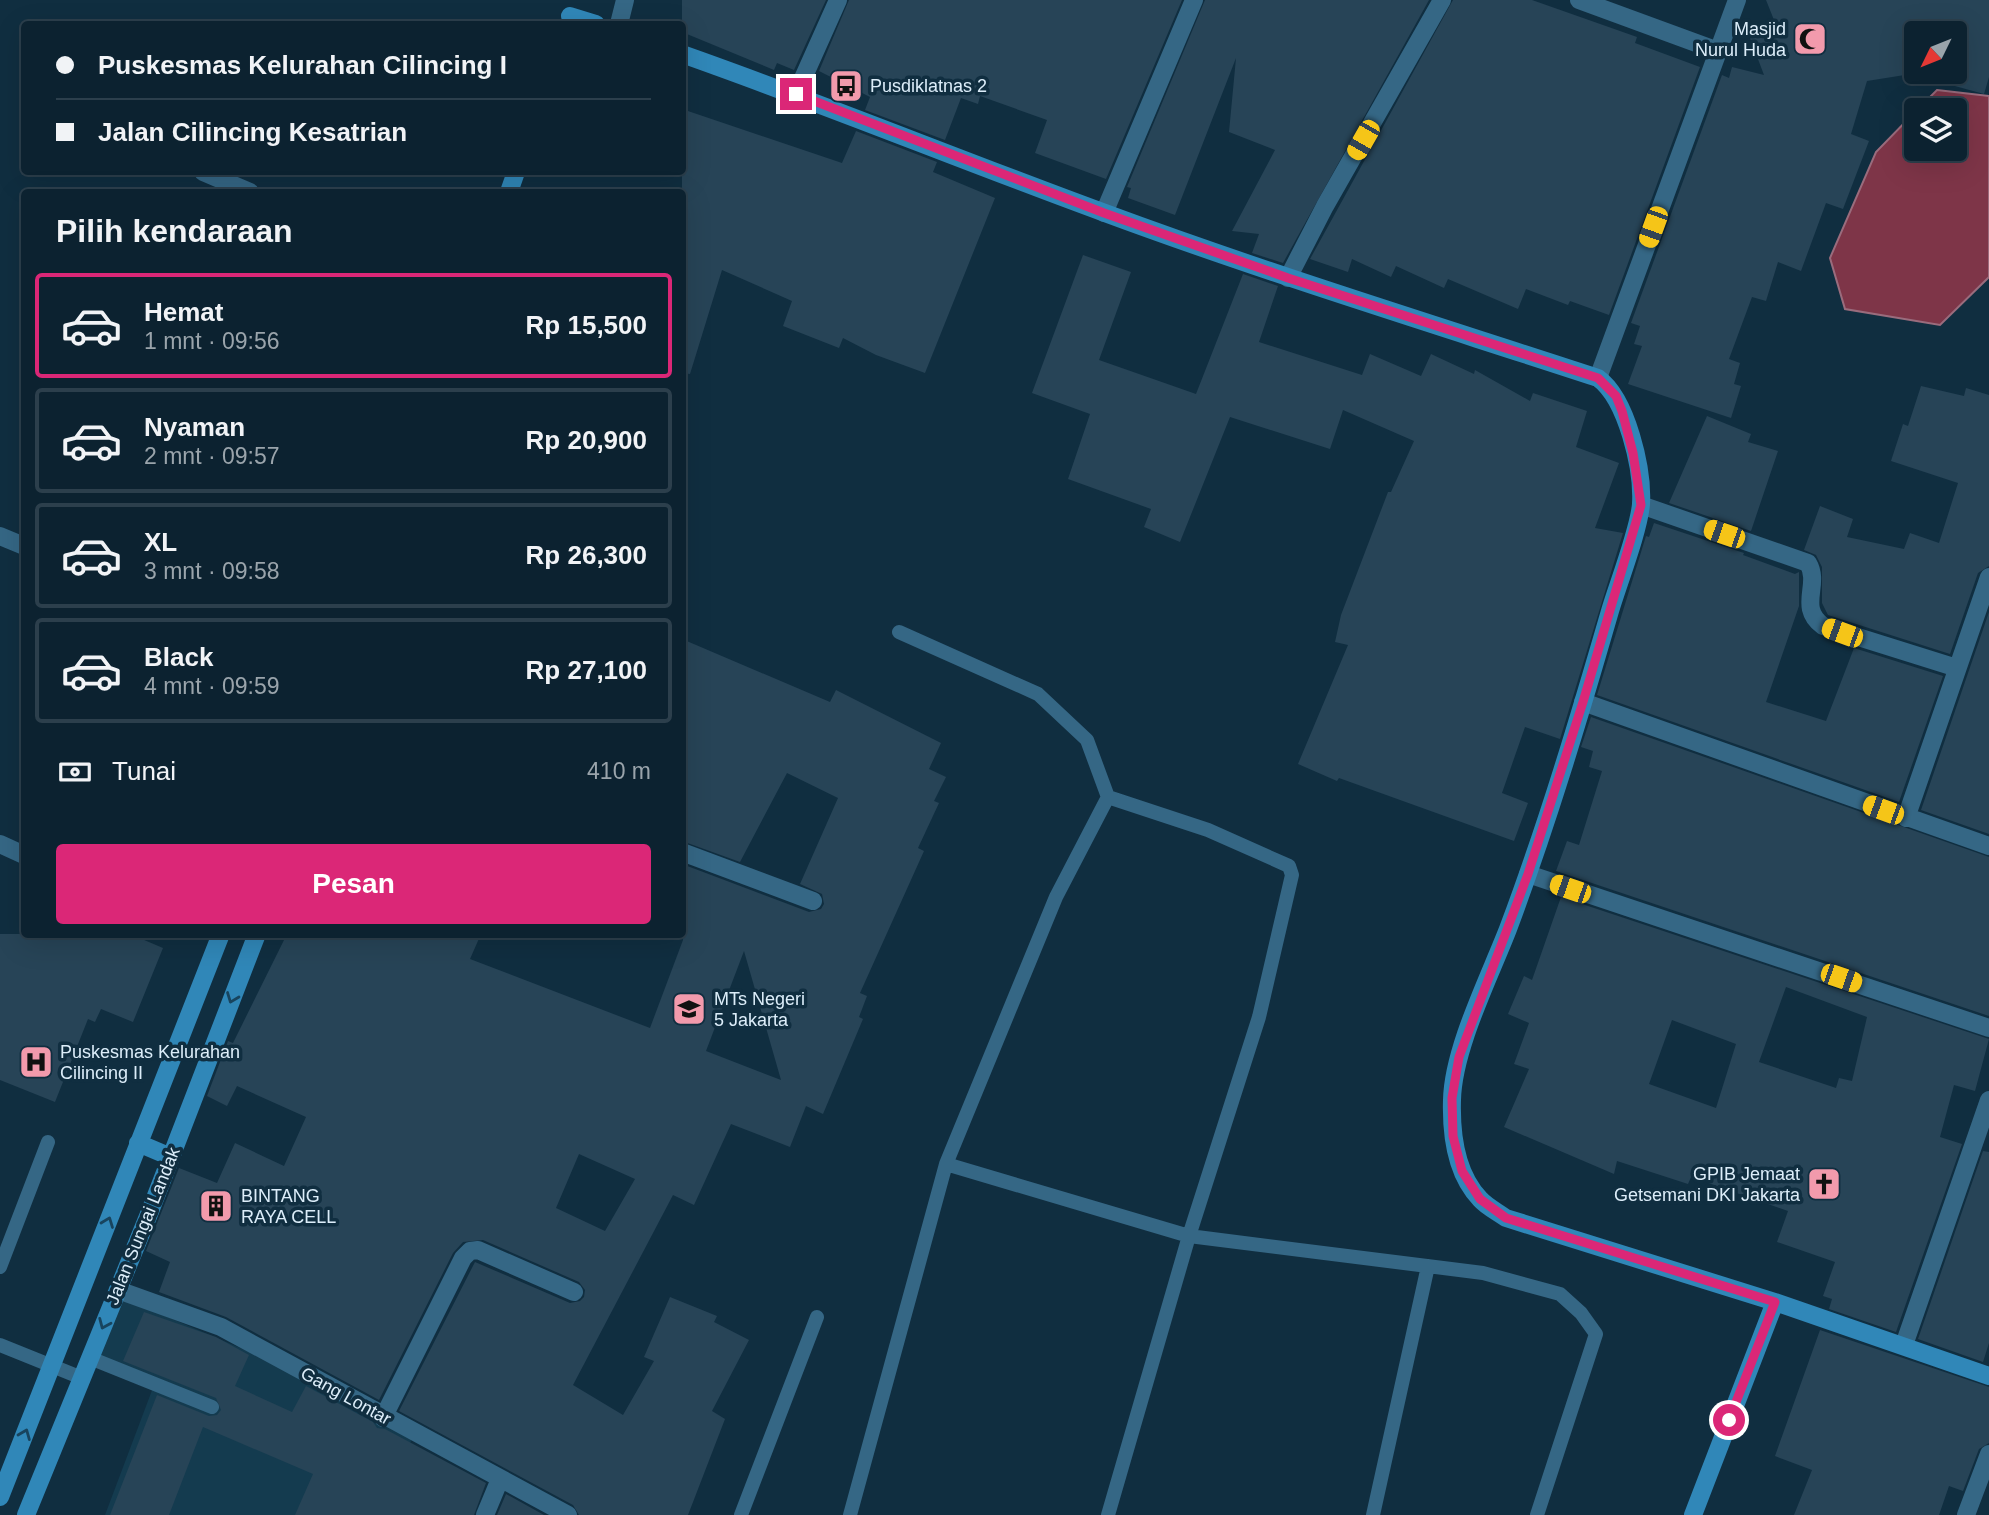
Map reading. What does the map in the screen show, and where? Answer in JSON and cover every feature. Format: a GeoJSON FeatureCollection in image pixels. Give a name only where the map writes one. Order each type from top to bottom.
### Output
{"type":"FeatureCollection","features":[{"type":"Feature","properties":{"kind":"street"},"geometry":{"type":"LineString","coordinates":[[620,21],[625,0]]}},
{"type":"Feature","properties":{"kind":"street"},"geometry":{"type":"LineString","coordinates":[[796,94],[838,0]]}},
{"type":"Feature","properties":{"kind":"street"},"geometry":{"type":"LineString","coordinates":[[1104,213],[1194,0]]}},
{"type":"Feature","properties":{"kind":"street"},"geometry":{"type":"LineString","coordinates":[[1288,278],[1325,205],[1442,0]]}},
{"type":"Feature","properties":{"kind":"street"},"geometry":{"type":"LineString","coordinates":[[1579,0],[1718,51]]}},
{"type":"Feature","properties":{"kind":"street"},"geometry":{"type":"LineString","coordinates":[[1598,378],[1737,0]]}},
{"type":"Feature","properties":{"kind":"street"},"geometry":{"type":"LineString","coordinates":[[571,13],[589,21]]}},
{"type":"Feature","properties":{"kind":"street"},"geometry":{"type":"LineString","coordinates":[[686,55],[796,94],[1104,213],[1288,278],[1598,378],[1616,396],[1631,442],[1641,505],[1583,702],[1528,874],[1459,1057],[1452,1098],[1453,1136],[1462,1171],[1480,1199],[1506,1218],[1775,1302],[1989,1376]]}},
{"type":"Feature","properties":{"kind":"street"},"geometry":{"type":"LineString","coordinates":[[210,175],[243,189]]}},
{"type":"Feature","properties":{"kind":"street"},"geometry":{"type":"LineString","coordinates":[[1641,505],[1808,563],[1812,570],[1810,609],[1813,619],[1823,626],[1957,668]]}},
{"type":"Feature","properties":{"kind":"street"},"geometry":{"type":"LineString","coordinates":[[0,536],[21,545]]}},
{"type":"Feature","properties":{"kind":"street"},"geometry":{"type":"LineString","coordinates":[[1906,818],[1989,577]]}},
{"type":"Feature","properties":{"kind":"street"},"geometry":{"type":"LineString","coordinates":[[1583,702],[1989,846]]}},
{"type":"Feature","properties":{"kind":"street"},"geometry":{"type":"LineString","coordinates":[[0,844],[21,854]]}},
{"type":"Feature","properties":{"kind":"street"},"geometry":{"type":"LineString","coordinates":[[686,853],[813,901]]}},
{"type":"Feature","properties":{"kind":"street"},"geometry":{"type":"LineString","coordinates":[[1528,874],[1989,1028]]}},
{"type":"Feature","properties":{"kind":"street","name":"Jalan Sungai Landak"},"geometry":{"type":"LineString","coordinates":[[0,1497],[217,938]]}},
{"type":"Feature","properties":{"kind":"street","name":"Jalan Sungai Landak"},"geometry":{"type":"LineString","coordinates":[[26,1515],[171,1157],[255,938]]}},
{"type":"Feature","properties":{"kind":"street"},"geometry":{"type":"LineString","coordinates":[[1904,1345],[1983,1137],[1989,1100]]}},
{"type":"Feature","properties":{"kind":"street"},"geometry":{"type":"LineString","coordinates":[[138,1143],[171,1157]]}},
{"type":"Feature","properties":{"kind":"street"},"geometry":{"type":"LineString","coordinates":[[383,1418],[463,1258],[470,1251],[478,1250],[575,1292]]}},
{"type":"Feature","properties":{"kind":"street","name":"Gang Lontar"},"geometry":{"type":"LineString","coordinates":[[118,1290],[221,1327],[383,1418],[568,1515]]}},
{"type":"Feature","properties":{"kind":"street"},"geometry":{"type":"LineString","coordinates":[[1693,1515],[1775,1302]]}},
{"type":"Feature","properties":{"kind":"street"},"geometry":{"type":"LineString","coordinates":[[1966,1515],[1989,1454]]}},
{"type":"Feature","properties":{"kind":"street"},"geometry":{"type":"LineString","coordinates":[[485,1515],[500,1479]]}},
{"type":"Feature","properties":{"kind":"lane"},"geometry":{"type":"LineString","coordinates":[[850,1515],[946,1164],[1056,897],[1108,797],[1087,740],[1038,694],[899,632]]}},
{"type":"Feature","properties":{"kind":"lane"},"geometry":{"type":"LineString","coordinates":[[1108,797],[1208,830],[1289,866],[1292,871],[1259,1017],[1189,1236],[1108,1515]]}},
{"type":"Feature","properties":{"kind":"lane"},"geometry":{"type":"LineString","coordinates":[[0,1267],[48,1142]]}},
{"type":"Feature","properties":{"kind":"lane"},"geometry":{"type":"LineString","coordinates":[[946,1164],[1189,1236],[1483,1273],[1560,1294],[1581,1313],[1596,1334],[1537,1515]]}},
{"type":"Feature","properties":{"kind":"lane"},"geometry":{"type":"LineString","coordinates":[[1373,1515],[1428,1266]]}},
{"type":"Feature","properties":{"kind":"lane"},"geometry":{"type":"LineString","coordinates":[[741,1515],[817,1317]]}},
{"type":"Feature","properties":{"kind":"lane"},"geometry":{"type":"LineString","coordinates":[[0,1345],[82,1378]]}},
{"type":"Feature","properties":{"kind":"lane"},"geometry":{"type":"LineString","coordinates":[[90,1358],[212,1407]]}},
{"type":"Feature","properties":{"kind":"shaded area"},"geometry":{"type":"Polygon","coordinates":[[[1937,90],[1989,96],[1989,277],[1940,325],[1845,309],[1830,258],[1876,152],[1904,123],[1904,161],[1967,161],[1967,98],[1929,98],[1937,90]]]}},
{"type":"Feature","properties":{"kind":"shaded area"},"geometry":{"type":"Polygon","coordinates":[[[121,1297],[268,1360],[412,1439],[378,1515],[105,1515],[154,1385],[96,1359],[121,1297]]]}},
{"type":"Feature","properties":{"kind":"building"},"geometry":{"type":"Polygon","coordinates":[[[682,0],[826,0],[794,70],[777,63],[774,70],[686,34],[686,21],[682,21],[682,0]]]}},
{"type":"Feature","properties":{"kind":"building"},"geometry":{"type":"Polygon","coordinates":[[[849,0],[1182,0],[1106,179],[1035,153],[1047,120],[980,96],[978,104],[961,98],[945,140],[865,110],[870,97],[819,71],[849,0]]]}},
{"type":"Feature","properties":{"kind":"building"},"geometry":{"type":"Polygon","coordinates":[[[1205,0],[1429,0],[1283,263],[1252,253],[1259,234],[1232,231],[1275,150],[1229,132],[1236,58],[1175,215],[1128,198],[1131,188],[1127,187],[1205,0]]]}},
{"type":"Feature","properties":{"kind":"building"},"geometry":{"type":"Polygon","coordinates":[[[1453,0],[1532,0],[1637,37],[1635,43],[1700,67],[1609,315],[1570,301],[1568,305],[1526,289],[1518,309],[1448,279],[1444,288],[1396,266],[1391,277],[1352,259],[1348,272],[1310,259],[1453,0]]]}},
{"type":"Feature","properties":{"kind":"building"},"geometry":{"type":"Polygon","coordinates":[[[1766,0],[1989,0],[1989,77],[1984,94],[1948,84],[1967,84],[1967,21],[1904,21],[1904,75],[1867,81],[1851,134],[1869,141],[1843,209],[1826,203],[1801,271],[1778,262],[1766,301],[1752,297],[1729,359],[1740,363],[1734,384],[1741,386],[1731,418],[1628,384],[1642,346],[1634,344],[1640,326],[1631,323],[1722,75],[1729,78],[1732,67],[1764,75],[1747,30],[1774,20],[1766,0]]]}},
{"type":"Feature","properties":{"kind":"building"},"geometry":{"type":"Polygon","coordinates":[[[686,110],[842,163],[856,131],[937,162],[933,172],[995,198],[925,373],[876,355],[843,338],[839,348],[783,326],[792,301],[722,270],[690,374],[686,374],[686,189],[682,189],[682,175],[686,175],[686,110]]]}},
{"type":"Feature","properties":{"kind":"building"},"geometry":{"type":"Polygon","coordinates":[[[1083,255],[1131,272],[1099,360],[1196,394],[1243,274],[1278,286],[1259,342],[1362,375],[1370,354],[1421,376],[1431,354],[1474,374],[1475,370],[1530,401],[1533,393],[1587,411],[1576,447],[1619,463],[1595,528],[1623,533],[1560,739],[1525,727],[1502,793],[1528,803],[1514,841],[1339,778],[1337,781],[1298,764],[1348,645],[1335,642],[1341,615],[1388,492],[1391,492],[1414,441],[1343,410],[1330,449],[1230,417],[1180,542],[1144,527],[1151,509],[1068,479],[1090,414],[1032,393],[1083,255]]]}},
{"type":"Feature","properties":{"kind":"building"},"geometry":{"type":"Polygon","coordinates":[[[1921,386],[1964,396],[1966,388],[1989,395],[1989,566],[1978,573],[1950,654],[1828,615],[1822,603],[1822,567],[1816,555],[1804,550],[1820,506],[1853,519],[1847,537],[1904,549],[1910,533],[1939,543],[1958,483],[1891,461],[1903,424],[1908,426],[1921,386]]]}},
{"type":"Feature","properties":{"kind":"building"},"geometry":{"type":"Polygon","coordinates":[[[1707,416],[1751,434],[1748,442],[1778,451],[1751,531],[1669,503],[1707,416]]]}},
{"type":"Feature","properties":{"kind":"building"},"geometry":{"type":"Polygon","coordinates":[[[1654,523],[1744,553],[1743,555],[1795,574],[1799,572],[1799,606],[1766,702],[1826,721],[1854,648],[1943,676],[1899,802],[1597,695],[1646,536],[1649,537],[1654,523]]]}},
{"type":"Feature","properties":{"kind":"building"},"geometry":{"type":"Polygon","coordinates":[[[1989,612],[1989,834],[1921,810],[1989,612]]]}},
{"type":"Feature","properties":{"kind":"building"},"geometry":{"type":"Polygon","coordinates":[[[686,641],[830,702],[836,690],[941,743],[929,769],[946,777],[934,801],[939,803],[918,848],[924,851],[860,993],[867,996],[859,1017],[863,1019],[823,1114],[806,1106],[790,1147],[731,1124],[694,1205],[673,1195],[573,1385],[623,1415],[654,1361],[644,1357],[670,1297],[717,1316],[714,1322],[749,1340],[712,1411],[725,1419],[688,1515],[579,1515],[573,1505],[399,1411],[475,1262],[570,1303],[580,1301],[584,1297],[585,1290],[579,1282],[483,1240],[463,1242],[453,1253],[379,1400],[226,1317],[159,1292],[170,1262],[146,1251],[179,1168],[217,1183],[235,1143],[284,1166],[306,1117],[237,1086],[227,1106],[207,1096],[228,1041],[233,1043],[285,938],[479,938],[470,959],[650,1028],[683,938],[686,938],[686,866],[809,912],[821,909],[824,904],[822,894],[800,884],[838,798],[787,773],[740,862],[686,842],[686,641]],[[744,951],[706,1051],[781,1080],[744,951]],[[579,1154],[556,1208],[605,1231],[635,1179],[579,1154]]]}},
{"type":"Feature","properties":{"kind":"building"},"geometry":{"type":"Polygon","coordinates":[[[1591,717],[1989,857],[1989,1016],[1556,871],[1567,841],[1579,845],[1602,771],[1589,767],[1593,751],[1581,747],[1591,717]]]}},
{"type":"Feature","properties":{"kind":"building"},"geometry":{"type":"Polygon","coordinates":[[[1561,897],[1989,1039],[1975,1091],[1954,1085],[1940,1137],[1962,1144],[1896,1332],[1829,1309],[1832,1299],[1823,1296],[1835,1262],[1777,1242],[1788,1211],[1691,1177],[1688,1184],[1617,1161],[1614,1174],[1504,1127],[1529,1069],[1514,1064],[1529,1023],[1508,1014],[1524,976],[1532,980],[1561,897]],[[1786,987],[1759,1062],[1836,1088],[1839,1078],[1852,1081],[1867,1017],[1786,987]],[[1672,1020],[1649,1084],[1716,1108],[1736,1044],[1672,1020]]]}},
{"type":"Feature","properties":{"kind":"building"},"geometry":{"type":"Polygon","coordinates":[[[0,934],[21,934],[21,938],[139,938],[163,948],[133,1022],[101,1009],[95,1022],[88,1019],[55,1102],[0,1080],[0,934]]]}},
{"type":"Feature","properties":{"kind":"building"},"geometry":{"type":"Polygon","coordinates":[[[1983,1151],[1989,1152],[1989,1343],[1983,1362],[1918,1339],[1983,1151]]]}},
{"type":"Feature","properties":{"kind":"building"},"geometry":{"type":"Polygon","coordinates":[[[144,1312],[216,1337],[249,1355],[235,1386],[292,1412],[306,1386],[373,1422],[377,1428],[385,1429],[486,1483],[474,1515],[295,1515],[313,1474],[203,1427],[169,1515],[110,1515],[157,1395],[209,1416],[217,1415],[221,1410],[216,1398],[123,1361],[144,1312]]]}},
{"type":"Feature","properties":{"kind":"building"},"geometry":{"type":"Polygon","coordinates":[[[1820,1330],[1989,1387],[1989,1443],[1979,1449],[1963,1491],[1949,1486],[1939,1515],[1794,1515],[1812,1470],[1775,1456],[1820,1330]]]}},
{"type":"Feature","properties":{"kind":"building"},"geometry":{"type":"Polygon","coordinates":[[[506,1494],[544,1515],[497,1515],[506,1494]]]}},
{"type":"Feature","properties":{"kind":"place","name":"Masjid Nurul Huda"},"geometry":{"type":"Point","coordinates":[1810,39]}},
{"type":"Feature","properties":{"kind":"place","name":"Pusdiklatnas 2"},"geometry":{"type":"Point","coordinates":[846,86]}},
{"type":"Feature","properties":{"kind":"place","name":"MTs Negeri 5 Jakarta"},"geometry":{"type":"Point","coordinates":[689,1009]}},
{"type":"Feature","properties":{"kind":"place","name":"Puskesmas Kelurahan Cilincing II"},"geometry":{"type":"Point","coordinates":[36,1062]}},
{"type":"Feature","properties":{"kind":"place","name":"GPIB Jemaat Getsemani DKI Jakarta"},"geometry":{"type":"Point","coordinates":[1824,1184]}},
{"type":"Feature","properties":{"kind":"place","name":"BINTANG RAYA CELL"},"geometry":{"type":"Point","coordinates":[216,1206]}},
{"type":"Feature","properties":{"kind":"route"},"geometry":{"type":"LineString","coordinates":[[796,94],[1104,213],[1288,278],[1598,378],[1608,385],[1616,396],[1629,430],[1641,505],[1583,702],[1528,874],[1459,1057],[1452,1098],[1453,1136],[1462,1171],[1480,1199],[1506,1218],[1775,1302],[1729,1420]]}}]}
